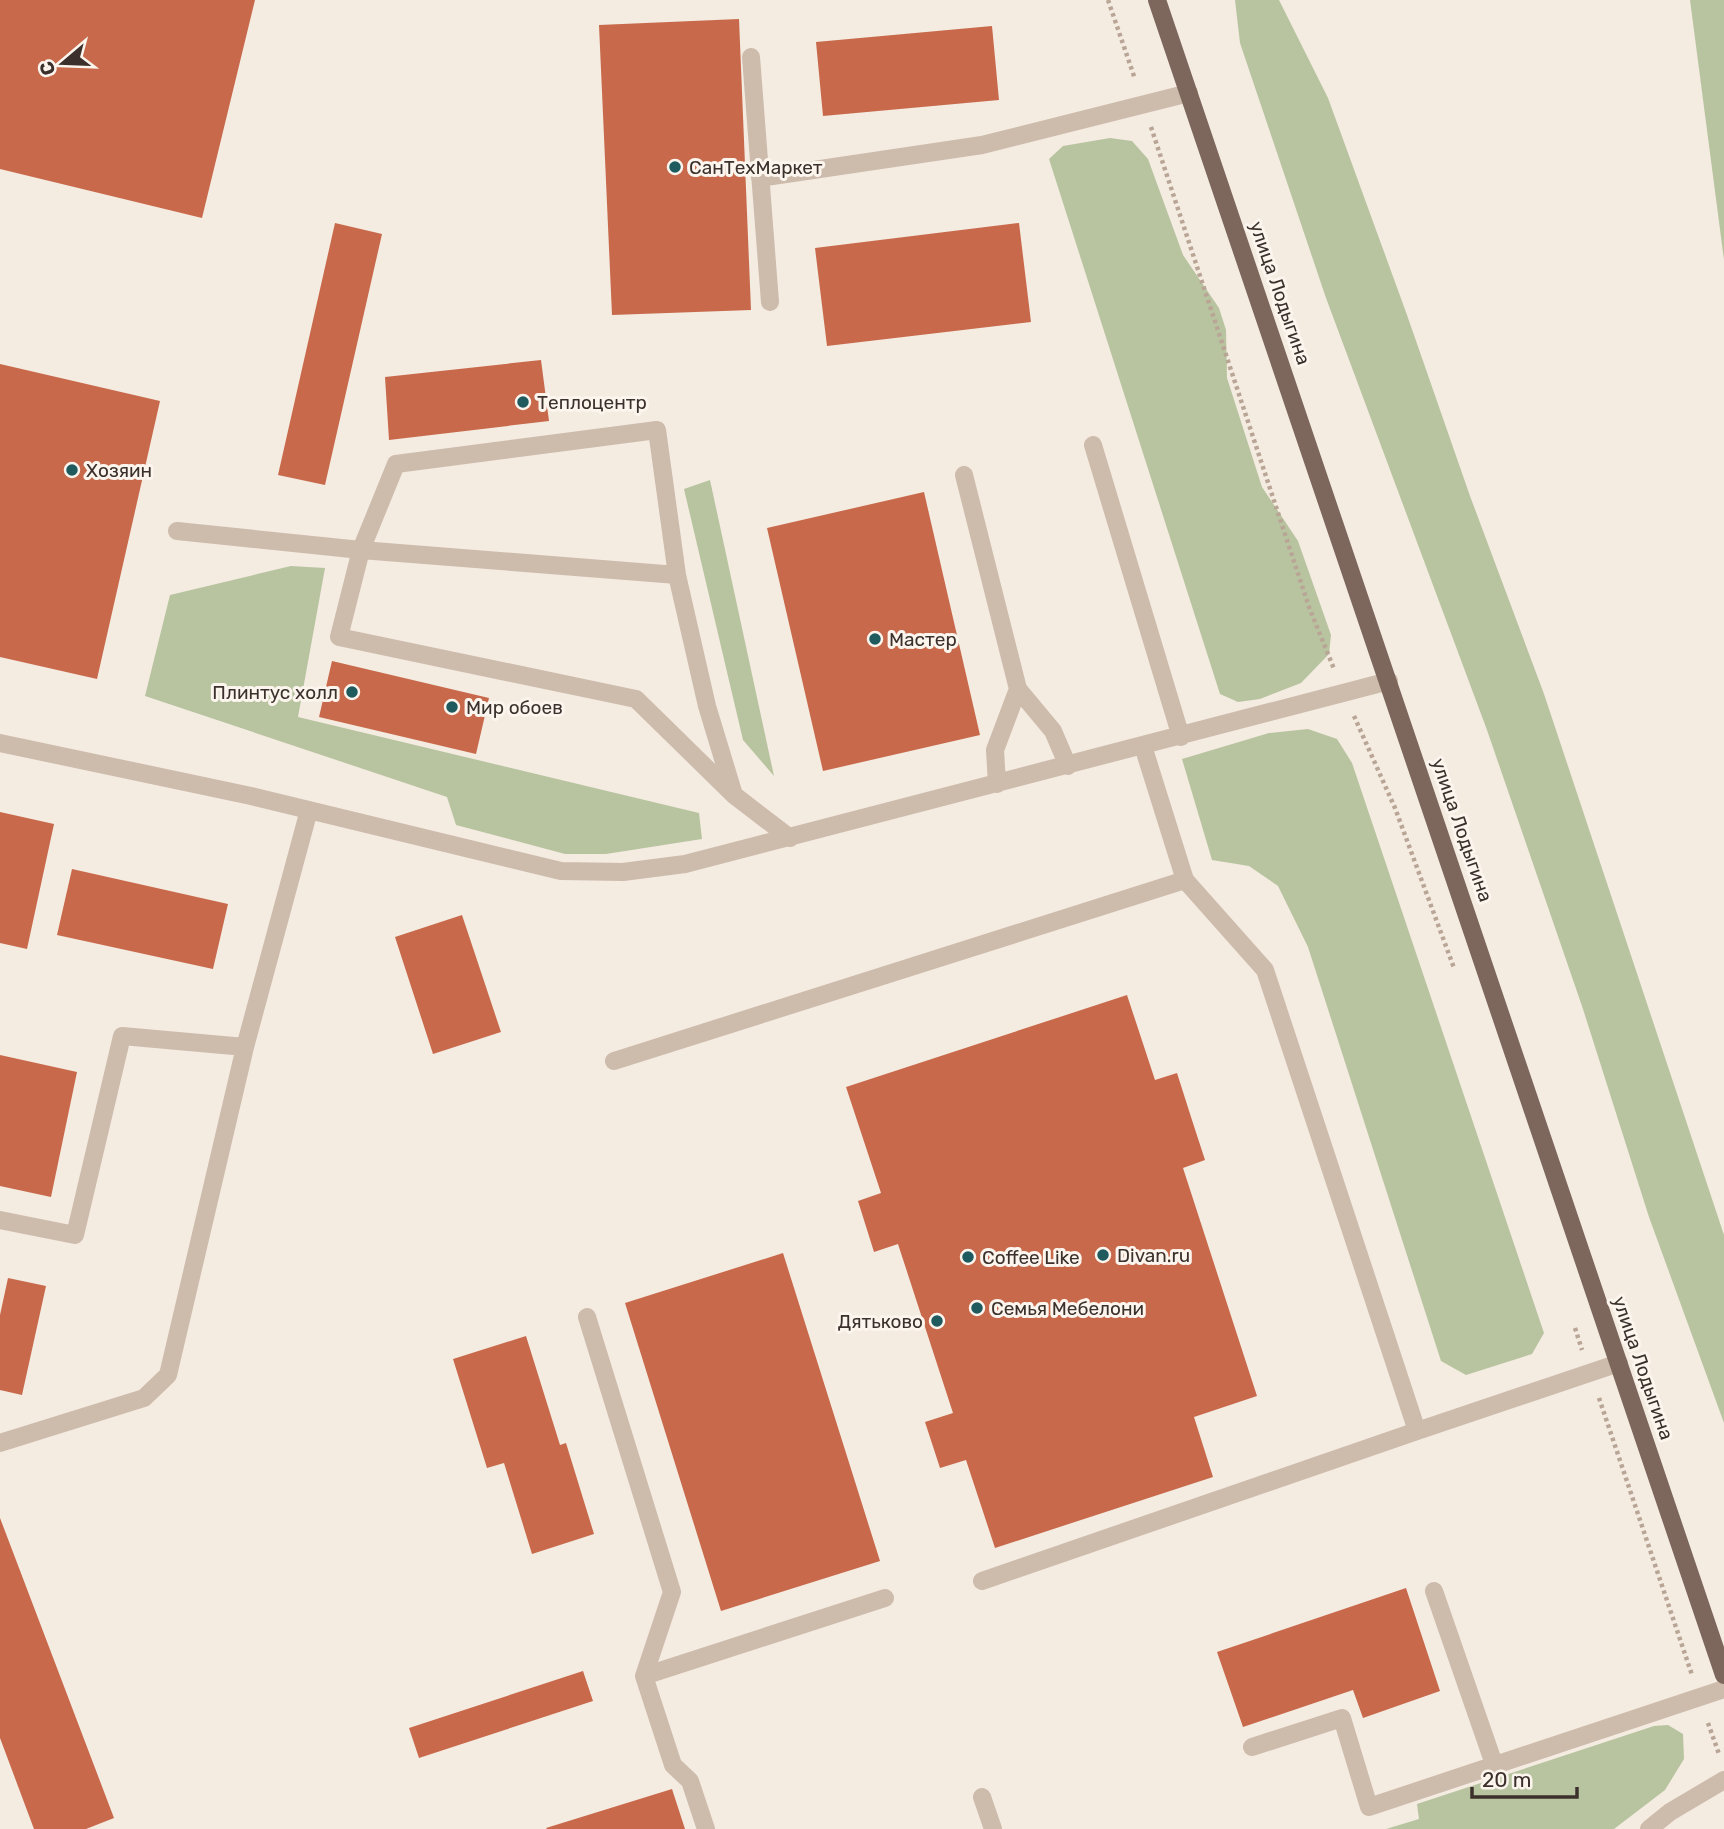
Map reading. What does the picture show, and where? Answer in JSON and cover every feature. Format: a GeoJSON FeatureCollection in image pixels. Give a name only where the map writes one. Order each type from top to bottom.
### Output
{"type":"FeatureCollection","features":[{"type":"Feature","properties":{"kind":"main road","name":"улица Лодыгина"},"geometry":{"type":"LineString","coordinates":[[1157,0],[1724,1675]]}},
{"type":"Feature","properties":{"kind":"lane"},"geometry":{"type":"LineString","coordinates":[[751,57],[769,302]]}},
{"type":"Feature","properties":{"kind":"lane"},"geometry":{"type":"LineString","coordinates":[[760,178],[982,145],[1189,93]]}},
{"type":"Feature","properties":{"kind":"lane"},"geometry":{"type":"LineString","coordinates":[[734,795],[707,706],[677,575],[657,430],[396,464],[361,550],[339,637],[636,699],[734,795],[790,838]]}},
{"type":"Feature","properties":{"kind":"lane"},"geometry":{"type":"LineString","coordinates":[[1093,445],[1181,737]]}},
{"type":"Feature","properties":{"kind":"lane"},"geometry":{"type":"LineString","coordinates":[[964,475],[1017,689],[1053,731],[1068,766]]}},
{"type":"Feature","properties":{"kind":"lane"},"geometry":{"type":"LineString","coordinates":[[177,531],[361,550],[677,575]]}},
{"type":"Feature","properties":{"kind":"lane"},"geometry":{"type":"LineString","coordinates":[[0,743],[309,810],[561,871],[623,872],[685,864],[790,838],[1389,681]]}},
{"type":"Feature","properties":{"kind":"lane"},"geometry":{"type":"LineString","coordinates":[[997,784],[995,750],[1017,689]]}},
{"type":"Feature","properties":{"kind":"lane"},"geometry":{"type":"LineString","coordinates":[[1143,746],[1185,880],[1265,970],[1417,1431]]}},
{"type":"Feature","properties":{"kind":"lane"},"geometry":{"type":"LineString","coordinates":[[0,1443],[144,1398],[168,1375],[245,1047],[309,810]]}},
{"type":"Feature","properties":{"kind":"lane"},"geometry":{"type":"LineString","coordinates":[[614,1061],[1185,880]]}},
{"type":"Feature","properties":{"kind":"lane"},"geometry":{"type":"LineString","coordinates":[[0,1220],[75,1235],[122,1036],[245,1047]]}},
{"type":"Feature","properties":{"kind":"lane"},"geometry":{"type":"LineString","coordinates":[[587,1317],[672,1592],[644,1676],[673,1765],[690,1781],[706,1829]]}},
{"type":"Feature","properties":{"kind":"lane"},"geometry":{"type":"LineString","coordinates":[[982,1581],[1619,1363]]}},
{"type":"Feature","properties":{"kind":"lane"},"geometry":{"type":"LineString","coordinates":[[1434,1591],[1494,1765]]}},
{"type":"Feature","properties":{"kind":"lane"},"geometry":{"type":"LineString","coordinates":[[644,1676],[885,1598]]}},
{"type":"Feature","properties":{"kind":"lane"},"geometry":{"type":"LineString","coordinates":[[1252,1747],[1342,1718],[1369,1807],[1724,1689]]}},
{"type":"Feature","properties":{"kind":"lane"},"geometry":{"type":"LineString","coordinates":[[1649,1829],[1670,1812],[1724,1780]]}},
{"type":"Feature","properties":{"kind":"lane"},"geometry":{"type":"LineString","coordinates":[[982,1797],[993,1829]]}},
{"type":"Feature","properties":{"kind":"path"},"geometry":{"type":"LineString","coordinates":[[1108,0],[1309,607],[1395,808],[1458,982]]}},
{"type":"Feature","properties":{"kind":"path"},"geometry":{"type":"LineString","coordinates":[[1573,1321],[1720,1756]]}},
{"type":"Feature","properties":{"kind":"green space"},"geometry":{"type":"Polygon","coordinates":[[[1235,0],[1279,0],[1328,98],[1470,496],[1544,694],[1724,1235],[1724,1423],[1649,1217],[1583,1009],[1487,730],[1326,298],[1240,43],[1235,0]]]}},
{"type":"Feature","properties":{"kind":"green space"},"geometry":{"type":"Polygon","coordinates":[[[1690,0],[1724,0],[1724,260],[1690,0]]]}},
{"type":"Feature","properties":{"kind":"green space"},"geometry":{"type":"Polygon","coordinates":[[[1110,138],[1132,141],[1148,159],[1183,255],[1219,308],[1226,330],[1227,378],[1262,487],[1298,541],[1331,635],[1329,654],[1301,683],[1260,699],[1238,702],[1220,694],[1049,159],[1063,146],[1110,138]]]}},
{"type":"Feature","properties":{"kind":"green space"},"geometry":{"type":"Polygon","coordinates":[[[710,480],[774,776],[743,740],[684,489],[710,480]]]}},
{"type":"Feature","properties":{"kind":"green space"},"geometry":{"type":"Polygon","coordinates":[[[291,566],[325,568],[298,717],[699,813],[702,839],[606,854],[565,854],[456,825],[447,797],[145,696],[170,595],[291,566]]]}},
{"type":"Feature","properties":{"kind":"green space"},"geometry":{"type":"Polygon","coordinates":[[[1308,729],[1337,739],[1352,763],[1544,1333],[1532,1354],[1466,1375],[1441,1361],[1308,947],[1278,886],[1249,866],[1212,860],[1182,759],[1269,733],[1308,729]]]}},
{"type":"Feature","properties":{"kind":"green space"},"geometry":{"type":"Polygon","coordinates":[[[1668,1725],[1683,1734],[1684,1759],[1665,1790],[1614,1829],[1386,1829],[1419,1819],[1417,1804],[1654,1726],[1668,1725]]]}},
{"type":"Feature","properties":{"kind":"building"},"geometry":{"type":"Polygon","coordinates":[[[0,0],[255,0],[202,218],[0,169],[0,0]]]}},
{"type":"Feature","properties":{"kind":"building","name":"СанТехМаркет"},"geometry":{"type":"Polygon","coordinates":[[[739,19],[751,310],[612,315],[599,25],[739,19]]]}},
{"type":"Feature","properties":{"kind":"building"},"geometry":{"type":"Polygon","coordinates":[[[992,26],[999,100],[823,116],[816,42],[992,26]]]}},
{"type":"Feature","properties":{"kind":"building"},"geometry":{"type":"Polygon","coordinates":[[[335,223],[382,234],[325,485],[278,475],[335,223]]]}},
{"type":"Feature","properties":{"kind":"building"},"geometry":{"type":"Polygon","coordinates":[[[1019,223],[1031,322],[827,346],[815,248],[1019,223]]]}},
{"type":"Feature","properties":{"kind":"building"},"geometry":{"type":"Polygon","coordinates":[[[541,360],[549,421],[389,440],[385,377],[541,360]]]}},
{"type":"Feature","properties":{"kind":"building","name":"Хозяин"},"geometry":{"type":"Polygon","coordinates":[[[0,364],[160,401],[97,679],[0,657],[0,364]]]}},
{"type":"Feature","properties":{"kind":"building","name":"Мастер"},"geometry":{"type":"Polygon","coordinates":[[[924,492],[980,735],[823,771],[767,528],[924,492]]]}},
{"type":"Feature","properties":{"kind":"building"},"geometry":{"type":"Polygon","coordinates":[[[332,661],[489,698],[476,754],[319,717],[332,661]]]}},
{"type":"Feature","properties":{"kind":"building"},"geometry":{"type":"Polygon","coordinates":[[[0,812],[54,824],[27,949],[0,943],[0,812]]]}},
{"type":"Feature","properties":{"kind":"building"},"geometry":{"type":"Polygon","coordinates":[[[72,869],[228,904],[213,969],[57,935],[72,869]]]}},
{"type":"Feature","properties":{"kind":"building"},"geometry":{"type":"Polygon","coordinates":[[[462,915],[501,1032],[433,1054],[395,937],[462,915]]]}},
{"type":"Feature","properties":{"kind":"building"},"geometry":{"type":"Polygon","coordinates":[[[1127,995],[1155,1080],[1177,1073],[1205,1160],[1183,1168],[1257,1396],[1194,1417],[1213,1477],[995,1548],[966,1460],[940,1468],[925,1422],[953,1413],[898,1244],[874,1252],[858,1201],[881,1193],[846,1087],[1127,995]]]}},
{"type":"Feature","properties":{"kind":"building"},"geometry":{"type":"Polygon","coordinates":[[[0,1055],[77,1072],[51,1197],[0,1186],[0,1055]]]}},
{"type":"Feature","properties":{"kind":"building"},"geometry":{"type":"Polygon","coordinates":[[[783,1253],[880,1561],[721,1611],[625,1303],[783,1253]]]}},
{"type":"Feature","properties":{"kind":"building"},"geometry":{"type":"Polygon","coordinates":[[[8,1278],[46,1286],[22,1395],[0,1390],[0,1315],[8,1278]]]}},
{"type":"Feature","properties":{"kind":"building"},"geometry":{"type":"Polygon","coordinates":[[[526,1336],[560,1445],[566,1443],[594,1534],[532,1554],[504,1463],[487,1468],[453,1359],[526,1336]]]}},
{"type":"Feature","properties":{"kind":"building"},"geometry":{"type":"Polygon","coordinates":[[[0,1518],[114,1818],[86,1829],[34,1829],[0,1738],[0,1518]]]}},
{"type":"Feature","properties":{"kind":"building"},"geometry":{"type":"Polygon","coordinates":[[[1406,1588],[1440,1691],[1363,1718],[1353,1690],[1243,1727],[1217,1652],[1406,1588]]]}},
{"type":"Feature","properties":{"kind":"building"},"geometry":{"type":"Polygon","coordinates":[[[583,1671],[593,1701],[419,1758],[409,1728],[583,1671]]]}},
{"type":"Feature","properties":{"kind":"building"},"geometry":{"type":"Polygon","coordinates":[[[672,1789],[685,1829],[546,1828],[672,1789]]]}},
{"type":"Feature","properties":{"kind":"place","name":"СанТехМаркет"},"geometry":{"type":"Point","coordinates":[675,167]}},
{"type":"Feature","properties":{"kind":"place","name":"Теплоцентр"},"geometry":{"type":"Point","coordinates":[523,402]}},
{"type":"Feature","properties":{"kind":"place","name":"Хозяин"},"geometry":{"type":"Point","coordinates":[72,470]}},
{"type":"Feature","properties":{"kind":"place","name":"Мастер"},"geometry":{"type":"Point","coordinates":[875,639]}},
{"type":"Feature","properties":{"kind":"place","name":"Плинтус холл"},"geometry":{"type":"Point","coordinates":[352,692]}},
{"type":"Feature","properties":{"kind":"place","name":"Мир обоев"},"geometry":{"type":"Point","coordinates":[452,707]}},
{"type":"Feature","properties":{"kind":"place","name":"Divan.ru"},"geometry":{"type":"Point","coordinates":[1103,1255]}},
{"type":"Feature","properties":{"kind":"place","name":"Coffee Like"},"geometry":{"type":"Point","coordinates":[968,1257]}},
{"type":"Feature","properties":{"kind":"place","name":"Семья Мебелони"},"geometry":{"type":"Point","coordinates":[977,1308]}},
{"type":"Feature","properties":{"kind":"place","name":"Дятьково"},"geometry":{"type":"Point","coordinates":[937,1321]}}]}
